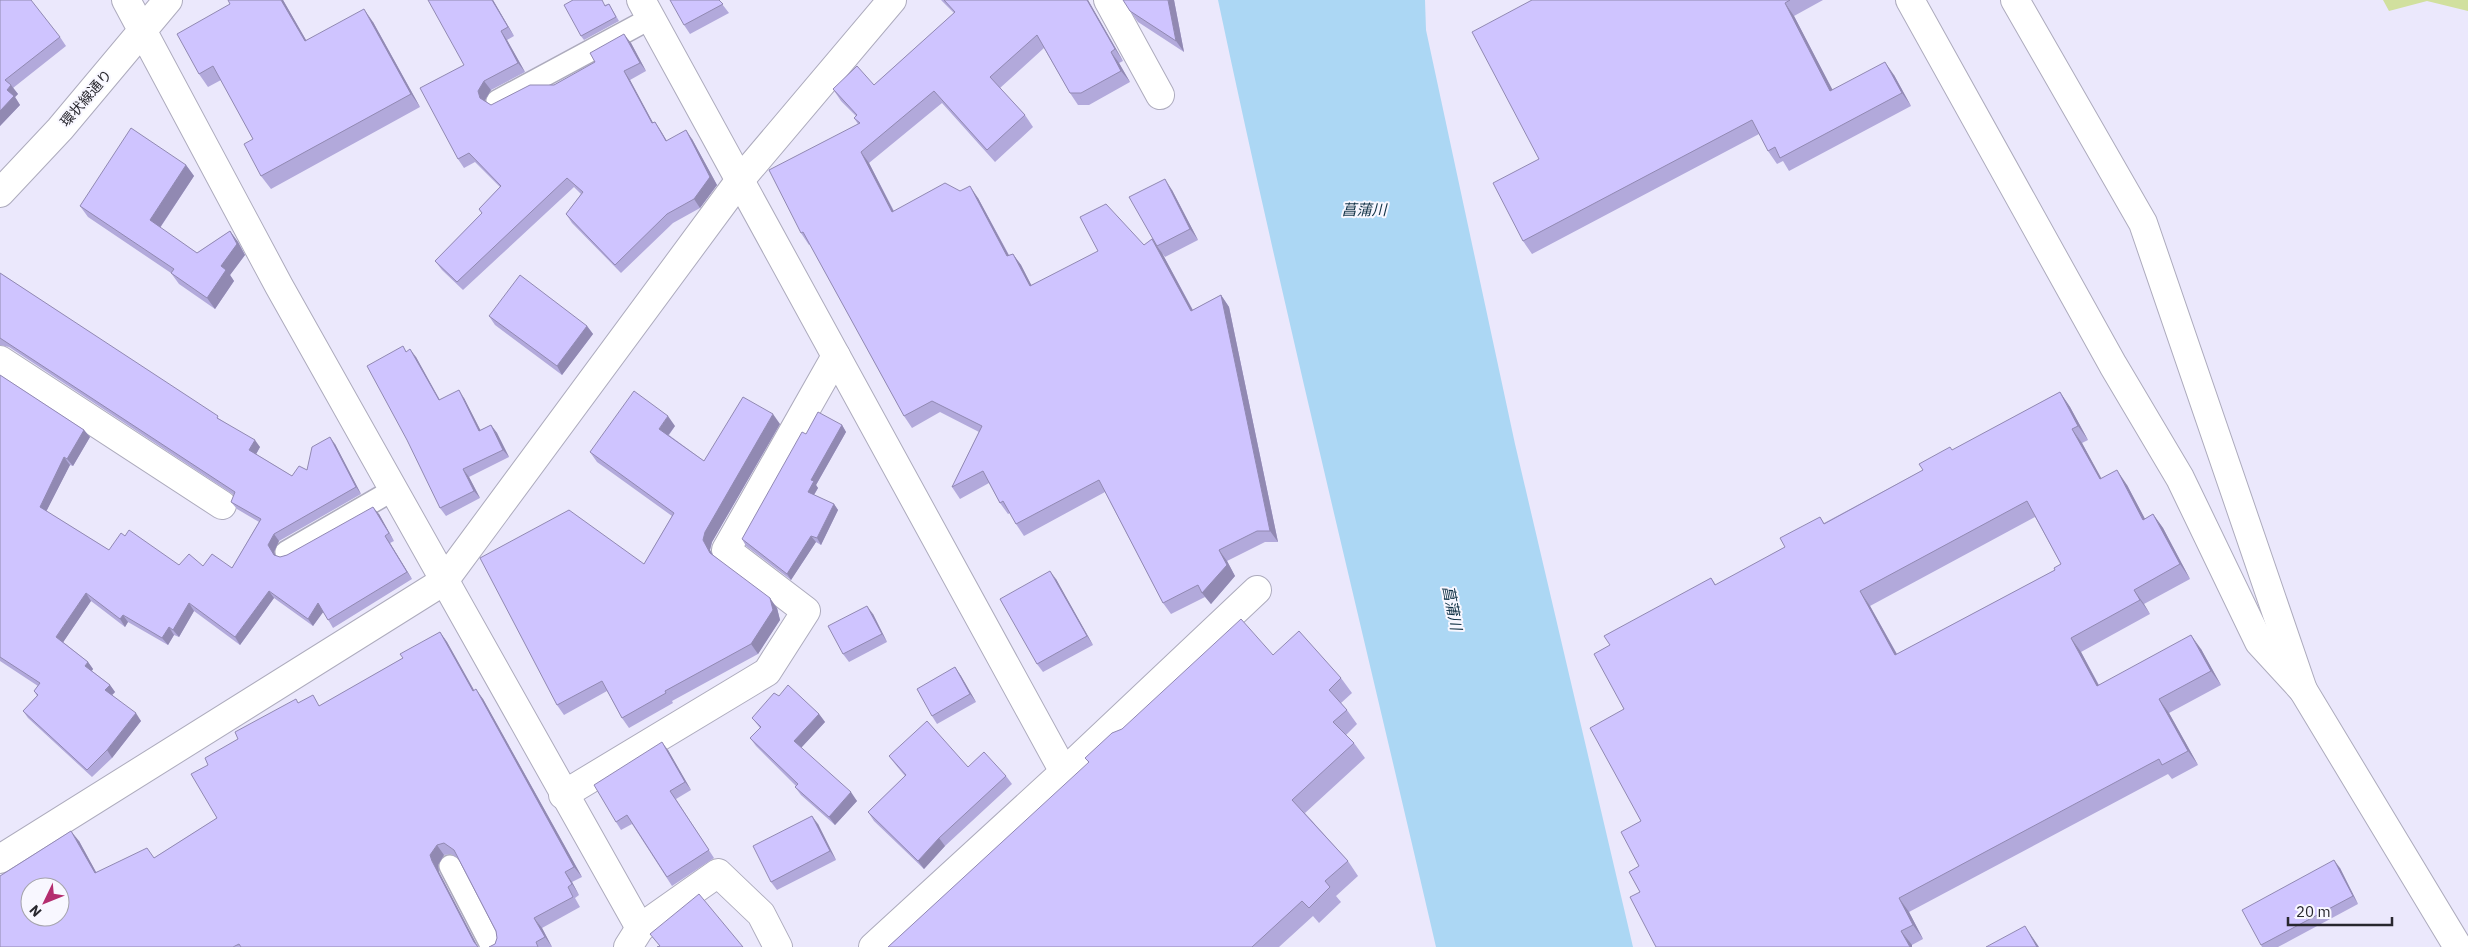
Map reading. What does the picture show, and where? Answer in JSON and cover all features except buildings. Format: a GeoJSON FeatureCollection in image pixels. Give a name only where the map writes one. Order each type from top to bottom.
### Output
{"type":"FeatureCollection","features":[{"type":"Feature","properties":{"kind":"street"},"geometry":{"type":"LineString","coordinates":[[126,0],[279,286],[563,795],[634,938],[718,874],[760,914],[778,947]]}},
{"type":"Feature","properties":{"kind":"street","name":"環状線通り"},"geometry":{"type":"LineString","coordinates":[[0,192],[60,129],[144,32],[168,0]]}},
{"type":"Feature","properties":{"kind":"street"},"geometry":{"type":"LineString","coordinates":[[0,859],[444,581],[740,180],[892,0]]}},
{"type":"Feature","properties":{"kind":"street"},"geometry":{"type":"LineString","coordinates":[[1108,0],[1160,95]]}},
{"type":"Feature","properties":{"kind":"street"},"geometry":{"type":"LineString","coordinates":[[1910,0],[2113,365],[2180,478],[2259,642],[2303,690],[2458,947]]}},
{"type":"Feature","properties":{"kind":"street"},"geometry":{"type":"LineString","coordinates":[[2015,0],[2143,223],[2303,690]]}},
{"type":"Feature","properties":{"kind":"street"},"geometry":{"type":"LineString","coordinates":[[646,9],[1064,772]]}},
{"type":"Feature","properties":{"kind":"street"},"geometry":{"type":"LineString","coordinates":[[563,795],[768,672],[806,611],[726,550],[836,356]]}},
{"type":"Feature","properties":{"kind":"street"},"geometry":{"type":"LineString","coordinates":[[2,366],[222,505]]}},
{"type":"Feature","properties":{"kind":"street"},"geometry":{"type":"LineString","coordinates":[[873,947],[1064,772],[1256,590]]}},
{"type":"Feature","properties":{"kind":"lane"},"geometry":{"type":"LineString","coordinates":[[497,101],[646,9]]}},
{"type":"Feature","properties":{"kind":"lane"},"geometry":{"type":"LineString","coordinates":[[286,552],[393,490]]}},
{"type":"Feature","properties":{"kind":"lane"},"geometry":{"type":"LineString","coordinates":[[450,866],[492,947]]}},
{"type":"Feature","properties":{"kind":"green space"},"geometry":{"type":"Polygon","coordinates":[[[2383,0],[2468,0],[2468,11],[2427,1],[2389,11],[2383,0]]]}},
{"type":"Feature","properties":{"kind":"water","name":"菖蒲川"},"geometry":{"type":"Polygon","coordinates":[[[1218,0],[1425,0],[1426,30],[1515,444],[1633,947],[1436,947],[1297,356],[1218,0]]]}}]}
